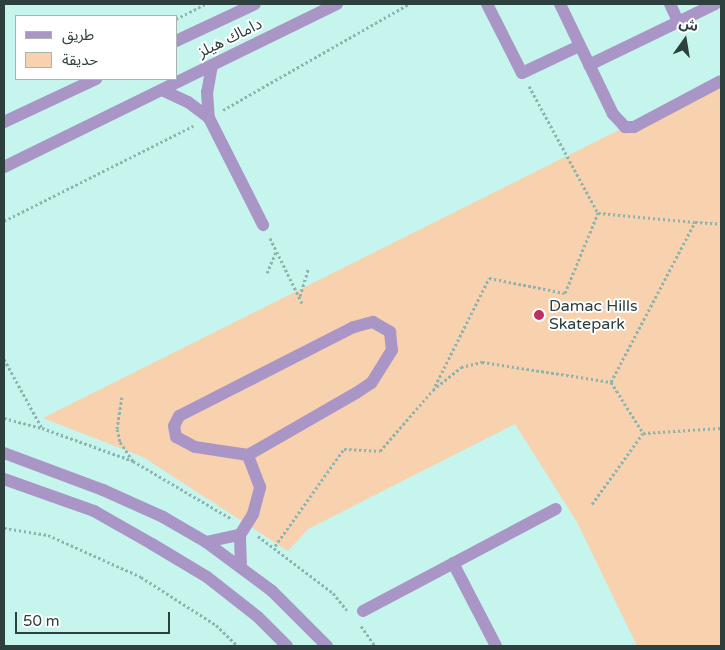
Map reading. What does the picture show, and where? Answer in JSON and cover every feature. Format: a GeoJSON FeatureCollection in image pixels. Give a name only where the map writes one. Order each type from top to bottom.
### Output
{"type":"FeatureCollection","features":[{"type":"Feature","properties":{"kind":"street","name":"داماك هيلز"},"geometry":{"type":"LineString","coordinates":[[178,40],[255,4]]}},
{"type":"Feature","properties":{"kind":"street","name":"داماك هيلز"},"geometry":{"type":"LineString","coordinates":[[4,167],[337,4]]}},
{"type":"Feature","properties":{"kind":"street"},"geometry":{"type":"LineString","coordinates":[[487,4],[522,73],[579,46]]}},
{"type":"Feature","properties":{"kind":"street"},"geometry":{"type":"LineString","coordinates":[[560,4],[617,122],[625,127],[634,127],[721,81]]}},
{"type":"Feature","properties":{"kind":"street"},"geometry":{"type":"LineString","coordinates":[[670,4],[678,21]]}},
{"type":"Feature","properties":{"kind":"street"},"geometry":{"type":"LineString","coordinates":[[589,65],[715,4]]}},
{"type":"Feature","properties":{"kind":"street"},"geometry":{"type":"LineString","coordinates":[[212,65],[207,92],[209,118],[263,226]]}},
{"type":"Feature","properties":{"kind":"street"},"geometry":{"type":"LineString","coordinates":[[4,122],[94,80]]}},
{"type":"Feature","properties":{"kind":"street"},"geometry":{"type":"LineString","coordinates":[[162,90],[188,102],[209,118]]}},
{"type":"Feature","properties":{"kind":"street"},"geometry":{"type":"LineString","coordinates":[[373,322],[390,332],[392,350],[371,383],[248,455],[182,444],[176,437],[174,426],[179,416],[363,323],[373,322]]}},
{"type":"Feature","properties":{"kind":"street"},"geometry":{"type":"LineString","coordinates":[[4,453],[120,497],[163,517],[206,542],[272,591],[327,646]]}},
{"type":"Feature","properties":{"kind":"street"},"geometry":{"type":"LineString","coordinates":[[241,567],[243,531],[258,501],[260,487],[248,455]]}},
{"type":"Feature","properties":{"kind":"street"},"geometry":{"type":"LineString","coordinates":[[4,479],[94,511],[152,544],[207,577],[258,617],[287,646]]}},
{"type":"Feature","properties":{"kind":"street"},"geometry":{"type":"LineString","coordinates":[[357,615],[556,509]]}},
{"type":"Feature","properties":{"kind":"street"},"geometry":{"type":"LineString","coordinates":[[206,542],[243,531]]}},
{"type":"Feature","properties":{"kind":"street"},"geometry":{"type":"LineString","coordinates":[[453,563],[496,646]]}},
{"type":"Feature","properties":{"kind":"path"},"geometry":{"type":"LineString","coordinates":[[178,18],[205,4]]}},
{"type":"Feature","properties":{"kind":"path"},"geometry":{"type":"LineString","coordinates":[[522,73],[598,213]]}},
{"type":"Feature","properties":{"kind":"path"},"geometry":{"type":"LineString","coordinates":[[598,213],[721,224]]}},
{"type":"Feature","properties":{"kind":"path"},"geometry":{"type":"LineString","coordinates":[[433,390],[489,278],[564,293],[598,213]]}},
{"type":"Feature","properties":{"kind":"path"},"geometry":{"type":"LineString","coordinates":[[611,382],[695,222]]}},
{"type":"Feature","properties":{"kind":"path"},"geometry":{"type":"LineString","coordinates":[[263,226],[303,305]]}},
{"type":"Feature","properties":{"kind":"path"},"geometry":{"type":"LineString","coordinates":[[267,273],[276,252]]}},
{"type":"Feature","properties":{"kind":"path"},"geometry":{"type":"LineString","coordinates":[[300,296],[308,269]]}},
{"type":"Feature","properties":{"kind":"path"},"geometry":{"type":"LineString","coordinates":[[4,359],[42,428]]}},
{"type":"Feature","properties":{"kind":"path"},"geometry":{"type":"LineString","coordinates":[[275,546],[344,450],[380,451],[433,390],[461,367],[482,362],[611,382],[644,433]]}},
{"type":"Feature","properties":{"kind":"path"},"geometry":{"type":"LineString","coordinates":[[122,397],[117,429],[120,442],[133,461]]}},
{"type":"Feature","properties":{"kind":"path"},"geometry":{"type":"LineString","coordinates":[[4,418],[42,428],[133,461],[243,531],[275,546],[357,615],[374,646]]}},
{"type":"Feature","properties":{"kind":"path"},"geometry":{"type":"LineString","coordinates":[[644,433],[721,428]]}},
{"type":"Feature","properties":{"kind":"path"},"geometry":{"type":"LineString","coordinates":[[592,504],[644,433]]}},
{"type":"Feature","properties":{"kind":"path"},"geometry":{"type":"LineString","coordinates":[[4,528],[48,536],[141,577],[216,625],[238,646]]}},
{"type":"Feature","properties":{"kind":"green space"},"geometry":{"type":"Polygon","coordinates":[[[721,79],[721,646],[637,646],[577,522],[515,424],[308,529],[288,551],[143,457],[43,418],[721,79]]]}},
{"type":"Feature","properties":{"kind":"place","name":"Damac Hills Skatepark"},"geometry":{"type":"Point","coordinates":[539,315]}}]}
